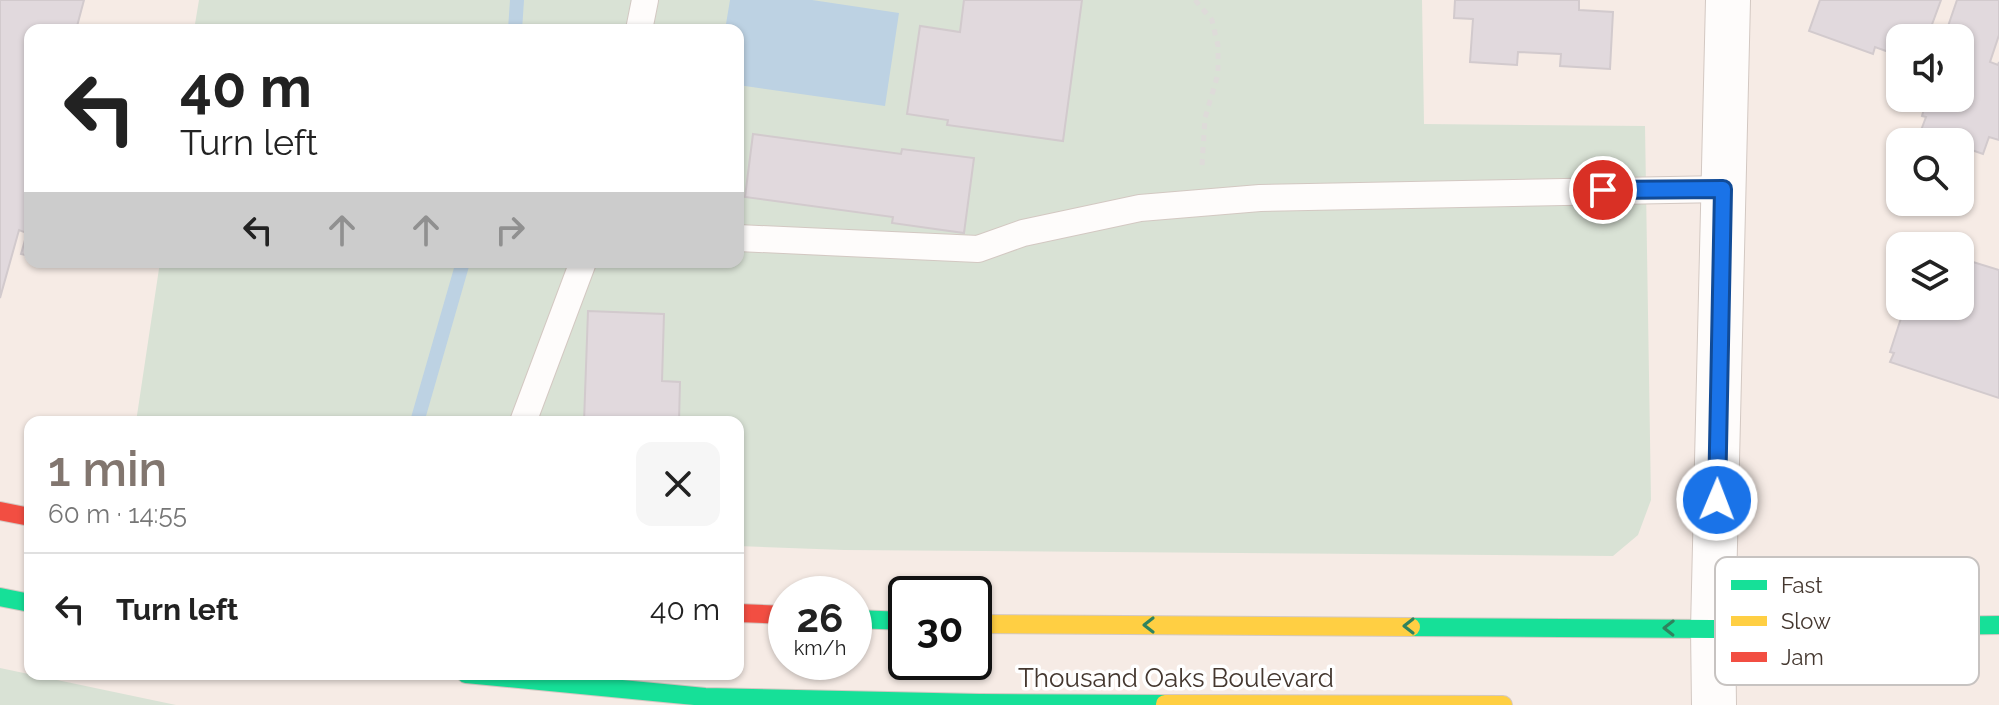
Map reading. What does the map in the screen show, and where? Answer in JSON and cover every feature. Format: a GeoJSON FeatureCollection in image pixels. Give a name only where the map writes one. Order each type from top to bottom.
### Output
{"type":"FeatureCollection","features":[{"type":"Feature","properties":{"kind":"main road"},"geometry":{"type":"LineString","coordinates":[[0,511],[24,516]]}},
{"type":"Feature","properties":{"kind":"main road"},"geometry":{"type":"LineString","coordinates":[[0,597],[24,602]]}},
{"type":"Feature","properties":{"kind":"main road"},"geometry":{"type":"LineString","coordinates":[[744,613],[768,614]]}},
{"type":"Feature","properties":{"kind":"main road","name":"Thousand Oaks Boulevard"},"geometry":{"type":"LineString","coordinates":[[992,624],[1713,629]]}},
{"type":"Feature","properties":{"kind":"main road","name":"Thousand Oaks Boulevard"},"geometry":{"type":"LineString","coordinates":[[1979,625],[1999,625]]}},
{"type":"Feature","properties":{"kind":"main road","name":"Thousand Oaks Boulevard"},"geometry":{"type":"LineString","coordinates":[[528,680],[705,697],[979,703],[1503,705]]}},
{"type":"Feature","properties":{"kind":"street"},"geometry":{"type":"LineString","coordinates":[[1714,705],[1713,629],[1728,0]]}},
{"type":"Feature","properties":{"kind":"lane"},"geometry":{"type":"LineString","coordinates":[[640,24],[645,0]]}},
{"type":"Feature","properties":{"kind":"lane"},"geometry":{"type":"LineString","coordinates":[[744,238],[978,249],[1023,233],[1140,208],[1260,198],[1723,189]]}},
{"type":"Feature","properties":{"kind":"lane"},"geometry":{"type":"LineString","coordinates":[[525,416],[581,268]]}},
{"type":"Feature","properties":{"kind":"path"},"geometry":{"type":"LineString","coordinates":[[1195,0],[1212,20],[1218,46],[1218,74],[1205,118],[1202,166]]}},
{"type":"Feature","properties":{"kind":"shaded area"},"geometry":{"type":"Polygon","coordinates":[[[199,0],[1422,0],[1424,124],[1645,126],[1651,500],[1638,535],[1613,556],[844,550],[744,546],[744,416],[137,416],[159,268],[744,268],[744,24],[195,24],[199,0]]]}},
{"type":"Feature","properties":{"kind":"shaded area"},"geometry":{"type":"Polygon","coordinates":[[[0,668],[24,673],[24,680],[57,680],[176,705],[0,705],[0,668]]]}},
{"type":"Feature","properties":{"kind":"water"},"geometry":{"type":"Polygon","coordinates":[[[730,0],[812,0],[899,13],[885,106],[744,86],[744,24],[726,24],[730,0]]]}},
{"type":"Feature","properties":{"kind":"building"},"geometry":{"type":"Polygon","coordinates":[[[0,0],[84,0],[78,24],[24,24],[24,232],[19,230],[0,298],[0,0]]]}},
{"type":"Feature","properties":{"kind":"building"},"geometry":{"type":"Polygon","coordinates":[[[964,0],[1082,0],[1063,141],[947,125],[948,120],[907,114],[920,26],[960,32],[964,0]]]}},
{"type":"Feature","properties":{"kind":"building"},"geometry":{"type":"Polygon","coordinates":[[[1455,0],[1579,0],[1579,10],[1613,12],[1610,69],[1560,66],[1561,54],[1518,52],[1517,65],[1470,62],[1473,19],[1454,18],[1455,0]]]}},
{"type":"Feature","properties":{"kind":"building"},"geometry":{"type":"Polygon","coordinates":[[[1820,0],[1941,0],[1932,24],[1886,24],[1886,51],[1875,47],[1873,54],[1809,31],[1820,0]]]}},
{"type":"Feature","properties":{"kind":"building"},"geometry":{"type":"Polygon","coordinates":[[[1957,0],[1999,0],[1999,35],[1990,62],[1998,65],[1999,62],[1999,140],[1989,137],[1983,154],[1974,151],[1974,128],[1922,128],[1926,117],[1922,116],[1923,112],[1974,112],[1974,24],[1949,24],[1957,0]]]}},
{"type":"Feature","properties":{"kind":"building"},"geometry":{"type":"Polygon","coordinates":[[[753,134],[901,154],[902,149],[974,158],[964,233],[892,223],[893,217],[745,197],[753,134]]]}},
{"type":"Feature","properties":{"kind":"building"},"geometry":{"type":"Polygon","coordinates":[[[1974,262],[1999,270],[1999,398],[1890,362],[1894,353],[1890,352],[1900,320],[1974,320],[1974,262]]]}},
{"type":"Feature","properties":{"kind":"building"},"geometry":{"type":"Polygon","coordinates":[[[588,311],[664,314],[662,381],[680,382],[679,416],[584,416],[588,311]]]}},
{"type":"Feature","properties":{"kind":"waterway"},"geometry":{"type":"LineString","coordinates":[[515,24],[517,0]]}},
{"type":"Feature","properties":{"kind":"waterway"},"geometry":{"type":"LineString","coordinates":[[419,416],[461,268]]}},
{"type":"Feature","properties":{"kind":"traffic: fast"},"geometry":{"type":"LineString","coordinates":[[0,597],[24,602]]}},
{"type":"Feature","properties":{"kind":"traffic: fast"},"geometry":{"type":"LineString","coordinates":[[872,620],[888,620]]}},
{"type":"Feature","properties":{"kind":"traffic: fast"},"geometry":{"type":"LineString","coordinates":[[1979,625],[1999,625]]}},
{"type":"Feature","properties":{"kind":"traffic: fast"},"geometry":{"type":"LineString","coordinates":[[1411,627],[1715,629]]}},
{"type":"Feature","properties":{"kind":"traffic: fast"},"geometry":{"type":"LineString","coordinates":[[528,680],[705,697],[1165,704]]}},
{"type":"Feature","properties":{"kind":"traffic: slow"},"geometry":{"type":"LineString","coordinates":[[992,624],[1411,627]]}},
{"type":"Feature","properties":{"kind":"traffic: slow"},"geometry":{"type":"LineString","coordinates":[[1165,704],[1503,705]]}},
{"type":"Feature","properties":{"kind":"traffic: jam"},"geometry":{"type":"LineString","coordinates":[[0,511],[24,516]]}},
{"type":"Feature","properties":{"kind":"traffic: jam"},"geometry":{"type":"LineString","coordinates":[[744,613],[768,614]]}},
{"type":"Feature","properties":{"kind":"route"},"geometry":{"type":"LineString","coordinates":[[1603,190],[1723,189],[1717,500]]}}]}
